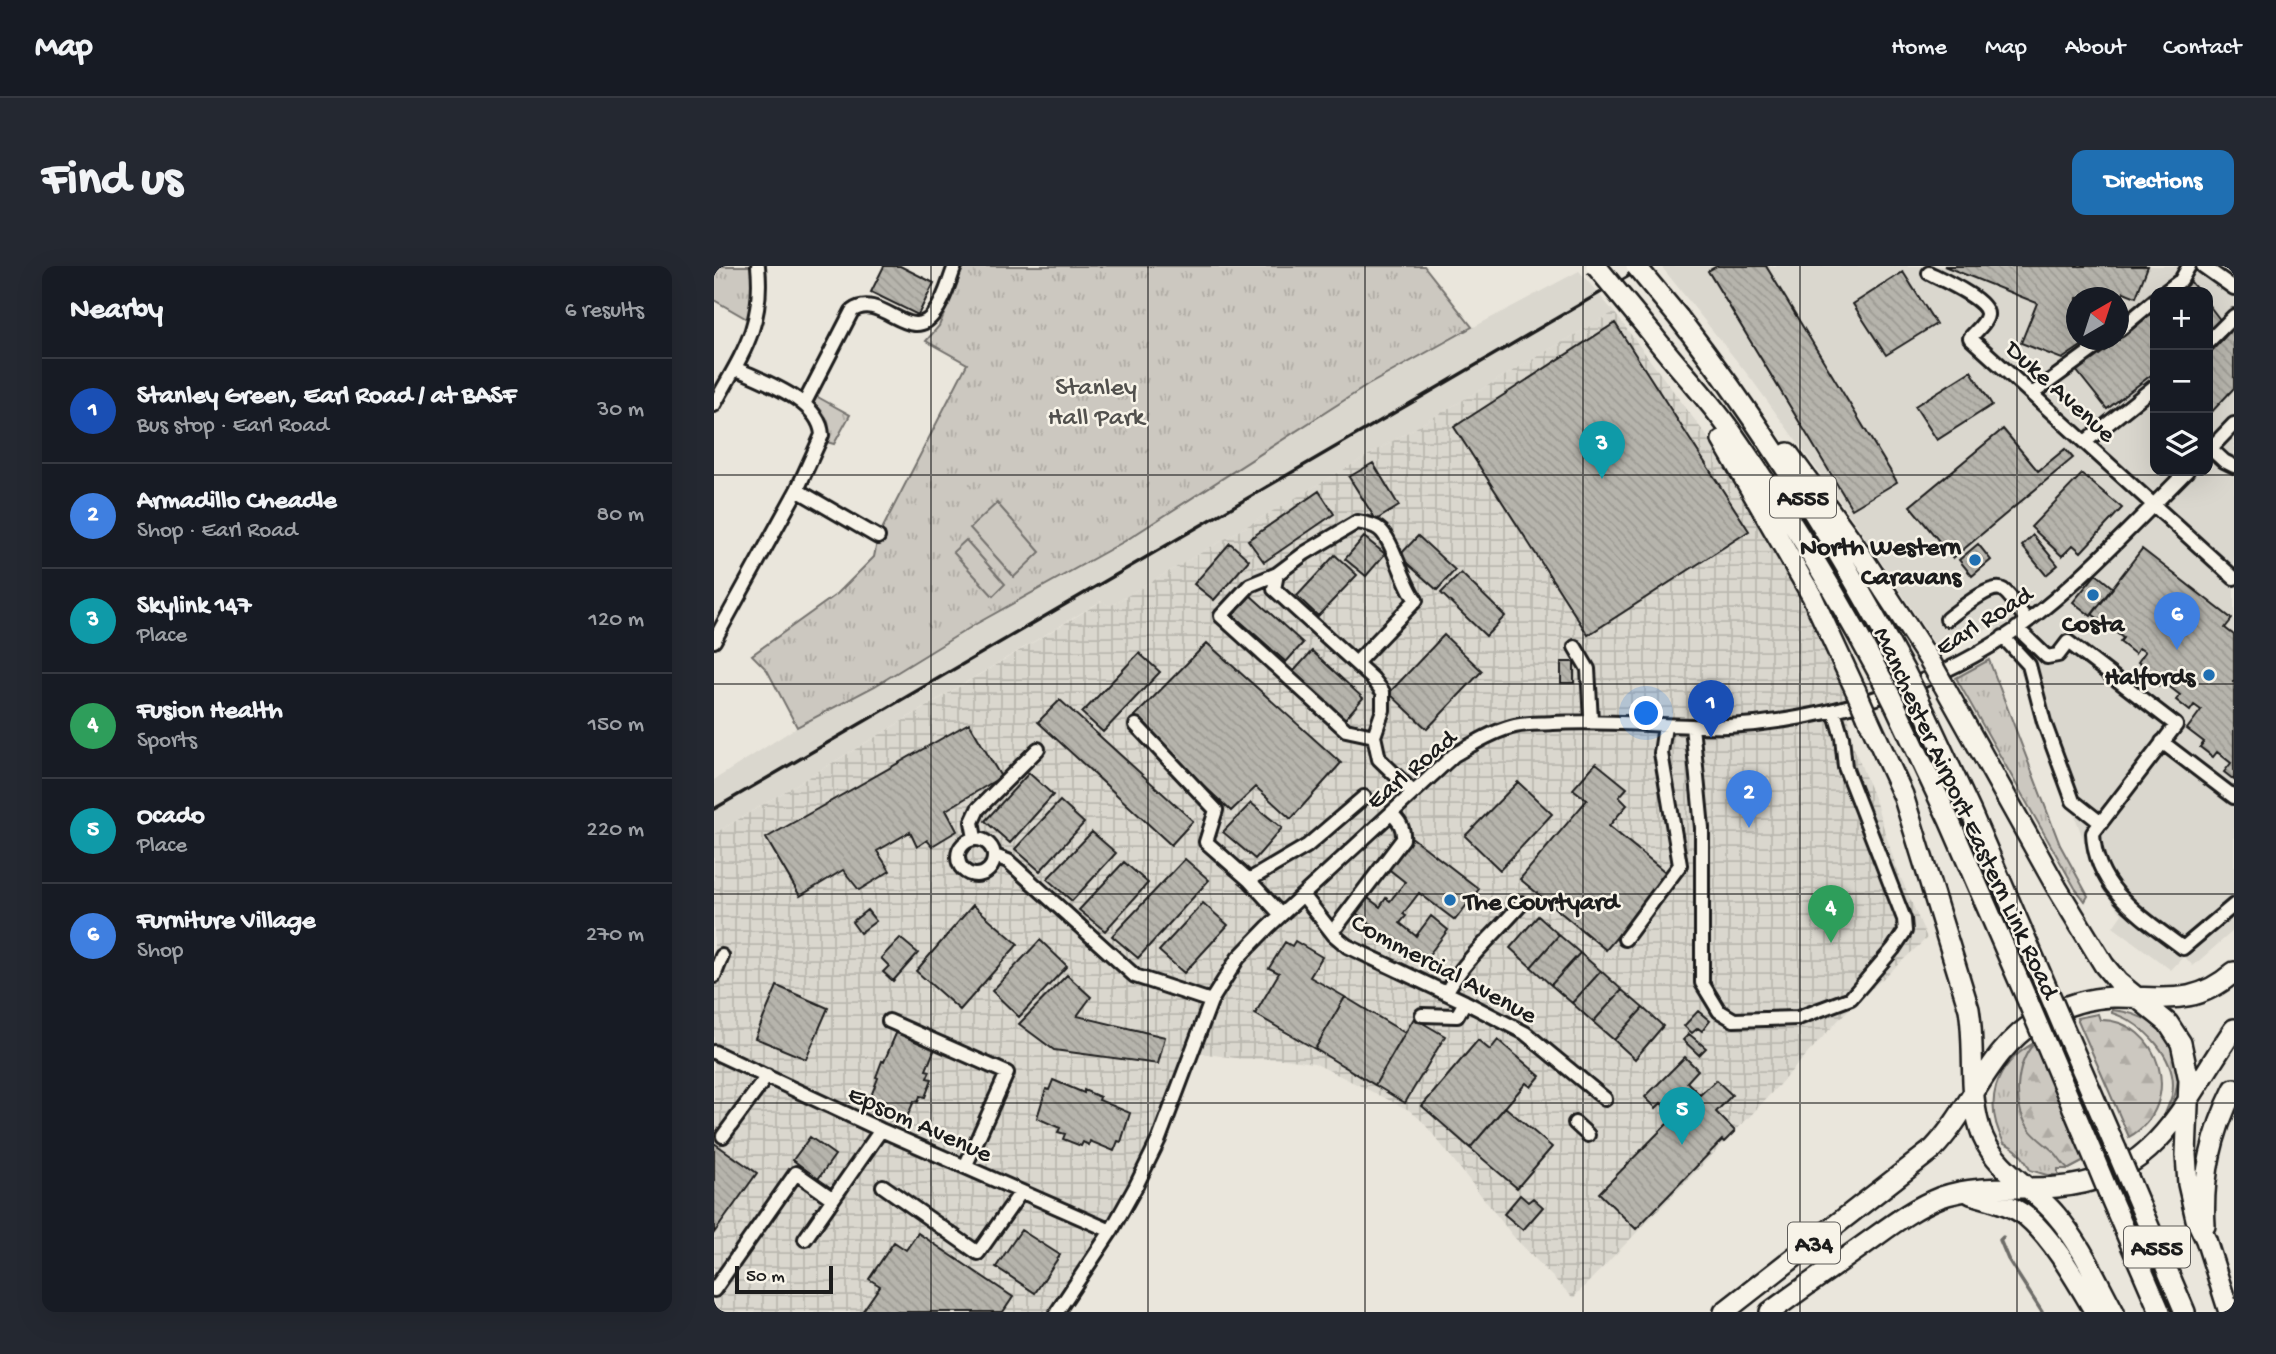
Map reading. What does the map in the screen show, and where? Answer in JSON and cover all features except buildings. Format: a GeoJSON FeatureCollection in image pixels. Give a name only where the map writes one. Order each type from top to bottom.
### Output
{"type":"FeatureCollection","features":[{"type":"Feature","properties":{"kind":"highway","name":"Manchester Airport Eastern Link Road"},"geometry":{"type":"LineString","coordinates":[[1596,266],[1721,419],[1760,475],[1852,623],[1895,705],[1949,820],[2160,1312]]}},
{"type":"Feature","properties":{"kind":"highway","name":"Manchester Airport Eastern Link Road"},"geometry":{"type":"LineString","coordinates":[[1636,266],[1683,324],[1772,449],[1833,544],[1905,672],[1971,812],[2185,1312]]}},
{"type":"Feature","properties":{"kind":"highway"},"geometry":{"type":"LineString","coordinates":[[1683,324],[1812,485],[1885,590],[1930,661],[2057,888],[2104,965],[2136,998],[2168,1023],[2181,1044],[2189,1080],[2188,1184],[2193,1212],[2206,1240],[2229,1312]]}},
{"type":"Feature","properties":{"kind":"highway"},"geometry":{"type":"LineString","coordinates":[[1656,339],[1718,434],[1806,585],[1903,795],[1969,1009],[1973,1036],[1974,1092],[1980,1127],[1988,1148],[2009,1173],[2055,1212],[2072,1236],[2114,1312]]}},
{"type":"Feature","properties":{"kind":"highway","name":"A34"},"geometry":{"type":"LineString","coordinates":[[1724,1312],[1920,1161],[1946,1136],[1996,1056],[2041,1018],[2090,1000],[2172,999],[2193,996],[2221,984],[2234,972]]}},
{"type":"Feature","properties":{"kind":"highway","name":"A34"},"geometry":{"type":"LineString","coordinates":[[1770,1312],[1924,1204],[1960,1192],[1984,1188],[2054,1187],[2082,1183],[2122,1167],[2144,1154],[2165,1135],[2234,1029]]}},
{"type":"Feature","properties":{"kind":"highway"},"geometry":{"type":"LineString","coordinates":[[2206,1240],[2206,1171],[2214,1135],[2234,1089]]}},
{"type":"Feature","properties":{"kind":"highway"},"geometry":{"type":"LineString","coordinates":[[1960,1192],[2005,1204],[2027,1218],[2046,1239],[2095,1312]]}},
{"type":"Feature","properties":{"kind":"street"},"geometry":{"type":"LineString","coordinates":[[714,405],[755,326],[760,292],[758,266]]}},
{"type":"Feature","properties":{"kind":"street"},"geometry":{"type":"LineString","coordinates":[[804,404],[852,311],[858,306],[867,305],[911,325],[919,325],[928,321],[935,313],[955,266]]}},
{"type":"Feature","properties":{"kind":"street"},"geometry":{"type":"LineString","coordinates":[[2171,287],[2180,280],[2189,266]]}},
{"type":"Feature","properties":{"kind":"street"},"geometry":{"type":"LineString","coordinates":[[2203,266],[2234,288]]}},
{"type":"Feature","properties":{"kind":"street","name":"Duke Avenue"},"geometry":{"type":"LineString","coordinates":[[1929,273],[1984,305],[1986,317],[1970,338],[2234,578]]}},
{"type":"Feature","properties":{"kind":"street"},"geometry":{"type":"LineString","coordinates":[[2129,322],[2150,304]]}},
{"type":"Feature","properties":{"kind":"street"},"geometry":{"type":"LineString","coordinates":[[2213,337],[2234,316]]}},
{"type":"Feature","properties":{"kind":"street"},"geometry":{"type":"LineString","coordinates":[[2032,394],[2092,350]]}},
{"type":"Feature","properties":{"kind":"street"},"geometry":{"type":"LineString","coordinates":[[714,641],[797,489],[822,435],[818,418],[804,404],[735,368]]}},
{"type":"Feature","properties":{"kind":"street"},"geometry":{"type":"LineString","coordinates":[[2085,442],[2150,390]]}},
{"type":"Feature","properties":{"kind":"street"},"geometry":{"type":"LineString","coordinates":[[2213,445],[2234,424]]}},
{"type":"Feature","properties":{"kind":"street"},"geometry":{"type":"LineString","coordinates":[[2213,452],[2234,466]]}},
{"type":"Feature","properties":{"kind":"street","name":"Earl Road"},"geometry":{"type":"LineString","coordinates":[[1057,1312],[1111,1231],[1160,1139],[1211,1002],[1238,958],[1454,755],[1484,736],[1514,726],[1591,720],[1665,726],[1768,723],[1834,710],[1934,677],[2003,637],[2054,600],[2183,476]]}},
{"type":"Feature","properties":{"kind":"street"},"geometry":{"type":"LineString","coordinates":[[797,489],[878,537]]}},
{"type":"Feature","properties":{"kind":"street"},"geometry":{"type":"LineString","coordinates":[[1356,663],[1416,600],[1404,580],[1392,547],[1379,528],[1357,522],[1276,574],[1250,585],[1221,616],[1346,730],[1374,736]]}},
{"type":"Feature","properties":{"kind":"street"},"geometry":{"type":"LineString","coordinates":[[1276,574],[1274,589],[1373,679],[1383,692],[1383,710],[1374,736],[1378,759],[1413,792]]}},
{"type":"Feature","properties":{"kind":"street"},"geometry":{"type":"LineString","coordinates":[[1947,619],[1987,590],[2003,590],[2022,624],[2047,657],[2058,655],[2068,642],[2176,725],[2093,833],[2093,845],[2105,878],[2125,904],[2183,948],[2234,905]]}},
{"type":"Feature","properties":{"kind":"street"},"geometry":{"type":"LineString","coordinates":[[2003,637],[2029,665],[2044,722],[2073,801],[2101,823]]}},
{"type":"Feature","properties":{"kind":"street"},"geometry":{"type":"LineString","coordinates":[[1575,647],[1588,670],[1591,720]]}},
{"type":"Feature","properties":{"kind":"street"},"geometry":{"type":"LineString","coordinates":[[1692,726],[1702,828],[1702,983],[1719,1011],[1734,1020],[1798,1018],[1852,998],[1905,931],[1904,919],[1845,766],[1842,737],[1834,710]]}},
{"type":"Feature","properties":{"kind":"street"},"geometry":{"type":"LineString","coordinates":[[1136,725],[1216,810],[1206,842],[1249,880],[1281,915]]}},
{"type":"Feature","properties":{"kind":"street"},"geometry":{"type":"LineString","coordinates":[[1625,939],[1680,865],[1661,753],[1665,726]]}},
{"type":"Feature","properties":{"kind":"street"},"geometry":{"type":"LineString","coordinates":[[2162,742],[2234,797]]}},
{"type":"Feature","properties":{"kind":"street"},"geometry":{"type":"LineString","coordinates":[[975,838],[972,822],[978,809],[1038,749]]}},
{"type":"Feature","properties":{"kind":"street"},"geometry":{"type":"LineString","coordinates":[[1249,880],[1307,846],[1364,797]]}},
{"type":"Feature","properties":{"kind":"street"},"geometry":{"type":"LineString","coordinates":[[1331,931],[1403,839],[1404,831],[1391,813]]}},
{"type":"Feature","properties":{"kind":"street"},"geometry":{"type":"LineString","coordinates":[[975,838],[990,845],[995,856],[987,872],[974,875],[959,866],[958,853],[964,843],[975,838]]}},
{"type":"Feature","properties":{"kind":"street"},"geometry":{"type":"LineString","coordinates":[[995,856],[1008,861],[1135,976],[1211,1002]]}},
{"type":"Feature","properties":{"kind":"street","name":"Commercial Avenue"},"geometry":{"type":"LineString","coordinates":[[1303,895],[1331,931],[1347,946],[1465,1002],[1533,1039],[1605,1099]]}},
{"type":"Feature","properties":{"kind":"street"},"geometry":{"type":"LineString","coordinates":[[1446,993],[1479,949],[1522,903]]}},
{"type":"Feature","properties":{"kind":"street"},"geometry":{"type":"LineString","coordinates":[[714,976],[722,956]]}},
{"type":"Feature","properties":{"kind":"street"},"geometry":{"type":"LineString","coordinates":[[1422,1015],[1457,1016],[1465,1002]]}},
{"type":"Feature","properties":{"kind":"street"},"geometry":{"type":"LineString","coordinates":[[889,1021],[1007,1073],[965,1167]]}},
{"type":"Feature","properties":{"kind":"street","name":"Epsom Avenue"},"geometry":{"type":"LineString","coordinates":[[714,1052],[881,1130],[1111,1231]]}},
{"type":"Feature","properties":{"kind":"street"},"geometry":{"type":"LineString","coordinates":[[723,1136],[767,1076]]}},
{"type":"Feature","properties":{"kind":"street"},"geometry":{"type":"LineString","coordinates":[[1575,1124],[1588,1135]]}},
{"type":"Feature","properties":{"kind":"street"},"geometry":{"type":"LineString","coordinates":[[805,1239],[881,1130]]}},
{"type":"Feature","properties":{"kind":"street"},"geometry":{"type":"LineString","coordinates":[[714,1290],[796,1172],[833,1199]]}},
{"type":"Feature","properties":{"kind":"street"},"geometry":{"type":"LineString","coordinates":[[883,1186],[978,1253],[1021,1192]]}},
{"type":"Feature","properties":{"kind":"shaded area"},"geometry":{"type":"Polygon","coordinates":[[[1661,266],[2234,266],[2234,930],[2193,966],[2184,956],[2171,970],[2113,927],[2122,914],[2103,891],[2020,671],[1991,627],[1941,654],[1857,525],[1752,380],[1661,266]]]}},
{"type":"Feature","properties":{"kind":"shaded area"},"geometry":{"type":"Polygon","coordinates":[[[1579,271],[1614,312],[1110,606],[1101,601],[714,834],[714,780],[797,727],[875,686],[1039,588],[1289,437],[1393,370],[1579,271]]]}},
{"type":"Feature","properties":{"kind":"shaded area"},"geometry":{"type":"Polygon","coordinates":[[[1614,312],[1709,439],[1780,552],[1846,693],[1852,743],[1876,803],[1895,864],[1927,938],[1844,1014],[1752,1114],[1573,1298],[1513,1236],[1422,1121],[1409,1110],[1314,1063],[1284,1059],[1243,1059],[1184,1051],[1184,1078],[1159,1139],[1057,1312],[714,1312],[714,834],[1102,601],[1110,606],[1614,312]]]}},
{"type":"Feature","properties":{"kind":"green space"},"geometry":{"type":"Polygon","coordinates":[[[719,266],[757,266],[754,323],[714,300],[714,275],[719,266]]]}},
{"type":"Feature","properties":{"kind":"green space","name":"Stanley Hall Park"},"geometry":{"type":"Polygon","coordinates":[[[964,266],[1424,266],[1472,327],[1368,385],[1125,541],[976,624],[875,686],[797,727],[767,670],[752,655],[837,594],[874,557],[878,537],[967,364],[926,341],[939,326],[964,266]]]}},
{"type":"Feature","properties":{"kind":"green space"},"geometry":{"type":"Polygon","coordinates":[[[816,396],[850,415],[834,444],[827,442],[829,425],[825,415],[813,402],[816,396]]]}},
{"type":"Feature","properties":{"kind":"green space"},"geometry":{"type":"Polygon","coordinates":[[[997,503],[1040,552],[1014,577],[970,528],[997,503]]]}},
{"type":"Feature","properties":{"kind":"green space"},"geometry":{"type":"Polygon","coordinates":[[[966,540],[1005,584],[993,596],[953,552],[966,540]]]}},
{"type":"Feature","properties":{"kind":"green space"},"geometry":{"type":"Polygon","coordinates":[[[1989,660],[2060,845],[2088,896],[2085,901],[2075,888],[1956,678],[1989,660]]]}},
{"type":"Feature","properties":{"kind":"green space"},"geometry":{"type":"Polygon","coordinates":[[[2112,1010],[2133,1014],[2150,1022],[2164,1034],[2173,1048],[2178,1083],[2173,1101],[2163,1120],[2172,1095],[2173,1082],[2165,1056],[2147,1034],[2112,1013],[2112,1010]]]}},
{"type":"Feature","properties":{"kind":"green space"},"geometry":{"type":"Polygon","coordinates":[[[2098,1014],[2100,1020],[2121,1023],[2138,1033],[2150,1048],[2158,1066],[2161,1085],[2157,1105],[2147,1122],[2129,1137],[2077,1018],[2098,1014]]]}},
{"type":"Feature","properties":{"kind":"green space"},"geometry":{"type":"Polygon","coordinates":[[[2034,1043],[2086,1160],[2069,1169],[2058,1169],[2058,1175],[2030,1170],[2020,1154],[2004,1143],[1994,1114],[1996,1086],[2001,1074],[2009,1062],[2034,1043]]]}},
{"type":"Feature","properties":{"kind":"green space"},"geometry":{"type":"Polygon","coordinates":[[[2034,1043],[2086,1160],[2069,1169],[2030,1130],[2020,1110],[2020,1074],[2034,1043]]]}},
{"type":"Feature","properties":{"kind":"waterway"},"geometry":{"type":"LineString","coordinates":[[2003,1237],[2000,1240],[2008,1259],[2042,1312]]}},
{"type":"Feature","properties":{"kind":"railway"},"geometry":{"type":"LineString","coordinates":[[714,809],[1646,266]]}},
{"type":"Feature","properties":{"kind":"place","name":"Skylink 147"},"geometry":{"type":"Point","coordinates":[1602,479]}},
{"type":"Feature","properties":{"kind":"place","name":"North Western Caravans"},"geometry":{"type":"Point","coordinates":[1975,560]}},
{"type":"Feature","properties":{"kind":"place","name":"Costa"},"geometry":{"type":"Point","coordinates":[2093,595]}},
{"type":"Feature","properties":{"kind":"place","name":"Furniture Village"},"geometry":{"type":"Point","coordinates":[2177,650]}},
{"type":"Feature","properties":{"kind":"place","name":"Halfords"},"geometry":{"type":"Point","coordinates":[2209,675]}},
{"type":"Feature","properties":{"kind":"place","name":"Stanley Green, Earl Road / at BASF"},"geometry":{"type":"Point","coordinates":[1711,738]}},
{"type":"Feature","properties":{"kind":"place","name":"Armadillo Cheadle"},"geometry":{"type":"Point","coordinates":[1749,828]}},
{"type":"Feature","properties":{"kind":"place","name":"The Courtyard"},"geometry":{"type":"Point","coordinates":[1450,900]}},
{"type":"Feature","properties":{"kind":"place","name":"Fusion Health"},"geometry":{"type":"Point","coordinates":[1831,943]}},
{"type":"Feature","properties":{"kind":"place","name":"Ocado"},"geometry":{"type":"Point","coordinates":[1682,1145]}}]}
